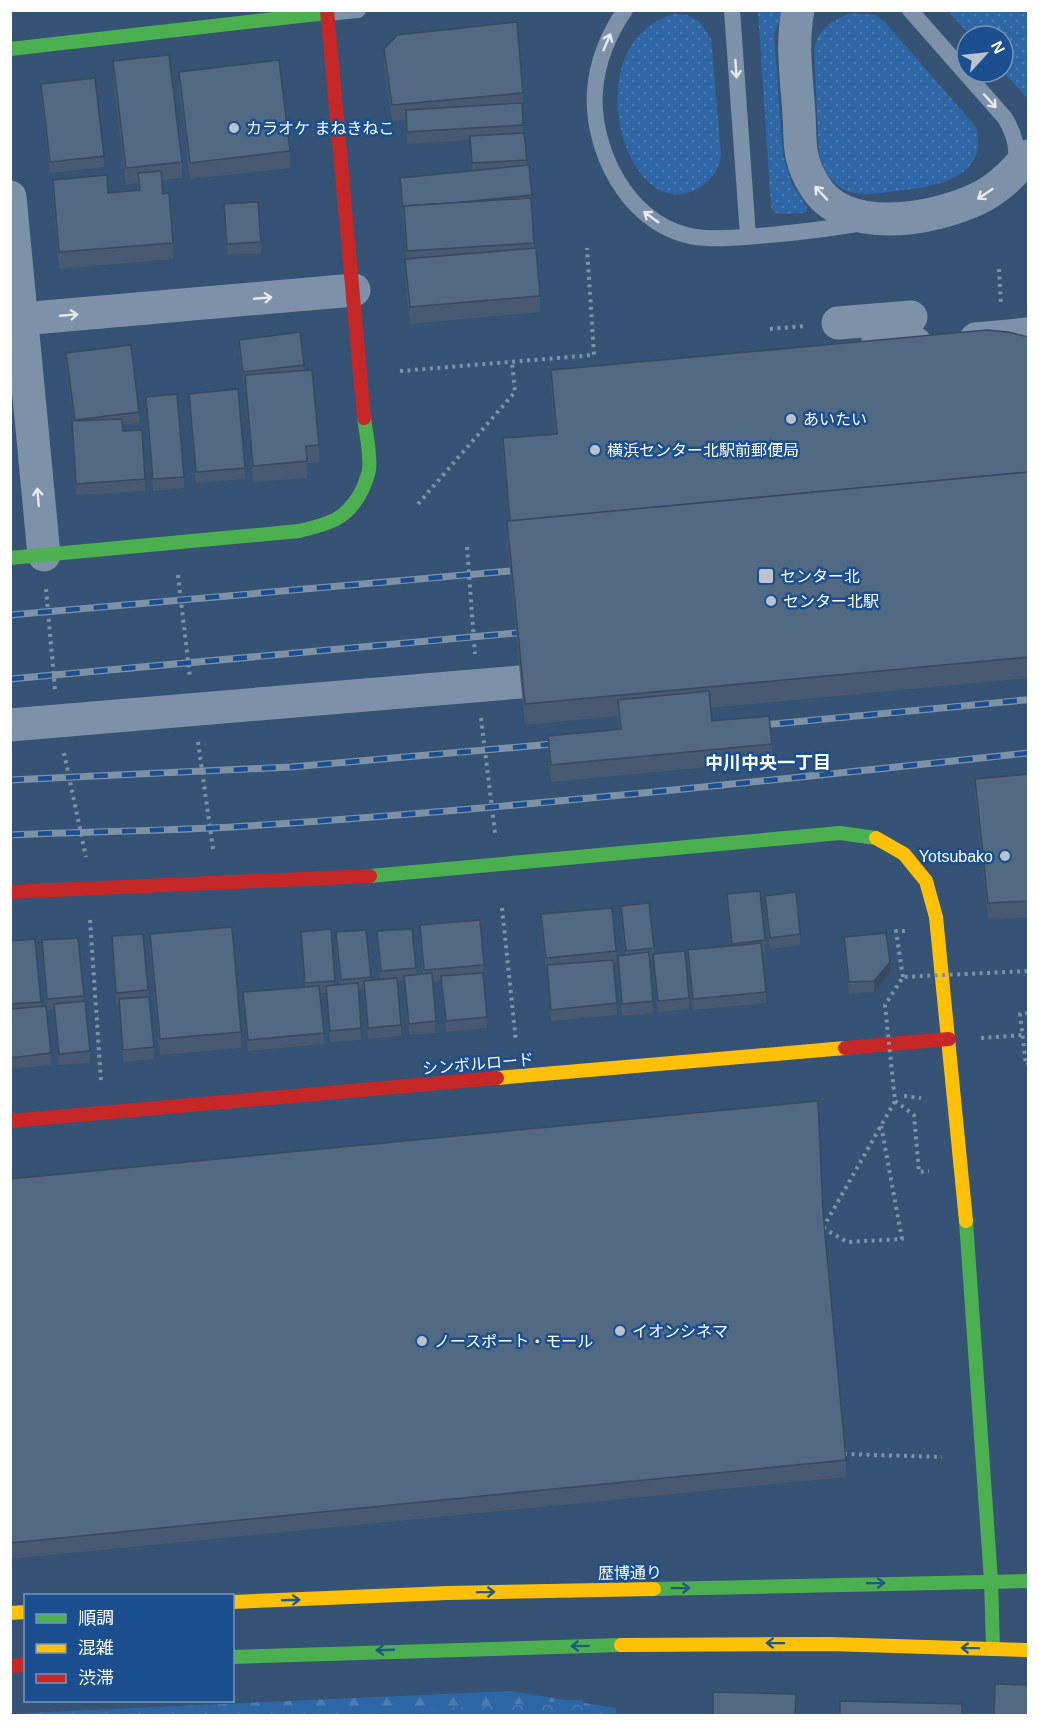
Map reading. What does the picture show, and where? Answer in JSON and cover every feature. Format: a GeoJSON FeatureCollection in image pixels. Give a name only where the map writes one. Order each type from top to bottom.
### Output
{"type":"FeatureCollection","features":[{"type":"Feature","properties":{"kind":"street"},"geometry":{"type":"LineString","coordinates":[[798,10],[794,32],[802,156],[814,186],[837,209],[863,218],[937,214],[979,199],[1021,165]]}},
{"type":"Feature","properties":{"kind":"street"},"geometry":{"type":"LineString","coordinates":[[10,49],[327,12],[369,470],[361,497],[345,516],[327,525],[299,531],[10,558]]}},
{"type":"Feature","properties":{"kind":"street"},"geometry":{"type":"LineString","coordinates":[[10,197],[16,320],[44,555]]}},
{"type":"Feature","properties":{"kind":"street"},"geometry":{"type":"LineString","coordinates":[[16,320],[354,290]]}},
{"type":"Feature","properties":{"kind":"street"},"geometry":{"type":"LineString","coordinates":[[838,323],[911,316]]}},
{"type":"Feature","properties":{"kind":"street"},"geometry":{"type":"LineString","coordinates":[[878,320],[878,347],[1029,334]]}},
{"type":"Feature","properties":{"kind":"street"},"geometry":{"type":"LineString","coordinates":[[10,725],[520,682]]}},
{"type":"Feature","properties":{"kind":"street"},"geometry":{"type":"LineString","coordinates":[[10,892],[340,879],[840,833],[873,837],[904,854],[926,881],[936,917],[966,1226],[992,1581],[993,1648]]}},
{"type":"Feature","properties":{"kind":"street","name":"シンボルロード"},"geometry":{"type":"LineString","coordinates":[[10,1121],[949,1039]]}},
{"type":"Feature","properties":{"kind":"street","name":"歴博通り"},"geometry":{"type":"LineString","coordinates":[[234,1602],[447,1593],[1029,1581]]}},
{"type":"Feature","properties":{"kind":"street"},"geometry":{"type":"LineString","coordinates":[[234,1657],[447,1648],[759,1643],[1029,1650]]}},
{"type":"Feature","properties":{"kind":"lane"},"geometry":{"type":"LineString","coordinates":[[327,12],[358,10]]}},
{"type":"Feature","properties":{"kind":"lane"},"geometry":{"type":"LineString","coordinates":[[625,10],[613,28],[598,66],[594,116],[599,139],[618,182],[632,201],[646,214],[664,226],[704,239],[808,233],[892,218]]}},
{"type":"Feature","properties":{"kind":"lane"},"geometry":{"type":"LineString","coordinates":[[732,10],[748,236]]}},
{"type":"Feature","properties":{"kind":"lane"},"geometry":{"type":"LineString","coordinates":[[909,10],[1005,118],[1012,129],[1016,142],[1017,159],[1021,165]]}},
{"type":"Feature","properties":{"kind":"path"},"geometry":{"type":"LineString","coordinates":[[400,371],[594,355],[587,248]]}},
{"type":"Feature","properties":{"kind":"path"},"geometry":{"type":"LineString","coordinates":[[999,270],[1002,310]]}},
{"type":"Feature","properties":{"kind":"path"},"geometry":{"type":"LineString","coordinates":[[418,504],[515,392],[512,362]]}},
{"type":"Feature","properties":{"kind":"path"},"geometry":{"type":"LineString","coordinates":[[502,908],[516,1044]]}},
{"type":"Feature","properties":{"kind":"path"},"geometry":{"type":"LineString","coordinates":[[90,920],[101,1084]]}},
{"type":"Feature","properties":{"kind":"path"},"geometry":{"type":"LineString","coordinates":[[881,1125],[902,1239],[847,1242],[823,1228],[881,1125],[896,1101],[885,1005],[903,977],[1029,970]]}},
{"type":"Feature","properties":{"kind":"path"},"geometry":{"type":"LineString","coordinates":[[1029,1013],[1020,1014],[1026,1065],[1029,1064]]}},
{"type":"Feature","properties":{"kind":"path"},"geometry":{"type":"LineString","coordinates":[[980,1038],[1023,1035]]}},
{"type":"Feature","properties":{"kind":"path"},"geometry":{"type":"LineString","coordinates":[[896,1101],[914,1115]]}},
{"type":"Feature","properties":{"kind":"path"},"geometry":{"type":"LineString","coordinates":[[844,1454],[942,1457]]}},
{"type":"Feature","properties":{"kind":"green space"},"geometry":{"type":"Polygon","coordinates":[[[758,11],[782,11],[774,36],[783,156],[792,184],[807,207],[807,211],[803,213],[780,214],[771,208],[758,11]]]}},
{"type":"Feature","properties":{"kind":"green space"},"geometry":{"type":"Polygon","coordinates":[[[948,11],[1028,11],[1027,98],[1014,84],[1015,24],[960,24],[948,11]]]}},
{"type":"Feature","properties":{"kind":"green space"},"geometry":{"type":"Polygon","coordinates":[[[851,13],[875,15],[885,22],[976,127],[978,145],[975,158],[967,169],[941,183],[881,193],[858,194],[843,189],[833,182],[823,166],[819,153],[814,49],[819,36],[827,26],[851,13]]]}},
{"type":"Feature","properties":{"kind":"green space"},"geometry":{"type":"Polygon","coordinates":[[[674,14],[687,15],[699,21],[711,38],[721,154],[717,169],[708,181],[700,187],[674,194],[651,184],[633,161],[621,129],[618,94],[624,60],[643,32],[674,14]]]}},
{"type":"Feature","properties":{"kind":"green space"},"geometry":{"type":"Polygon","coordinates":[[[510,1691],[616,1708],[616,1716],[11,1716],[25,1713],[510,1691]]]}},
{"type":"Feature","properties":{"kind":"green space"},"geometry":{"type":"Polygon","coordinates":[[[583,1700],[585,1715],[329,1715],[583,1700]]]}},
{"type":"Feature","properties":{"kind":"building"},"geometry":{"type":"Polygon","coordinates":[[[517,22],[523,93],[392,105],[384,49],[397,35],[517,22]]]}},
{"type":"Feature","properties":{"kind":"building"},"geometry":{"type":"Polygon","coordinates":[[[169,55],[182,162],[126,168],[113,61],[169,55]]]}},
{"type":"Feature","properties":{"kind":"building","name":"カラオケ まねきねこ"},"geometry":{"type":"Polygon","coordinates":[[[279,60],[290,151],[190,163],[179,72],[279,60]]]}},
{"type":"Feature","properties":{"kind":"building"},"geometry":{"type":"Polygon","coordinates":[[[95,78],[104,156],[50,162],[41,84],[95,78]]]}},
{"type":"Feature","properties":{"kind":"building"},"geometry":{"type":"Polygon","coordinates":[[[522,103],[523,125],[407,132],[406,110],[522,103]]]}},
{"type":"Feature","properties":{"kind":"building"},"geometry":{"type":"Polygon","coordinates":[[[524,133],[527,160],[472,163],[470,136],[524,133]]]}},
{"type":"Feature","properties":{"kind":"building"},"geometry":{"type":"Polygon","coordinates":[[[529,165],[532,195],[404,206],[403,208],[400,178],[529,165]]]}},
{"type":"Feature","properties":{"kind":"building"},"geometry":{"type":"Polygon","coordinates":[[[161,171],[163,194],[169,193],[173,243],[59,252],[53,180],[107,175],[108,193],[140,190],[138,173],[161,171]]]}},
{"type":"Feature","properties":{"kind":"building"},"geometry":{"type":"Polygon","coordinates":[[[531,198],[534,243],[407,251],[404,206],[531,198]]]}},
{"type":"Feature","properties":{"kind":"building"},"geometry":{"type":"Polygon","coordinates":[[[258,202],[261,242],[227,244],[224,204],[258,202]]]}},
{"type":"Feature","properties":{"kind":"building"},"geometry":{"type":"Polygon","coordinates":[[[536,248],[540,296],[410,307],[405,259],[536,248]]]}},
{"type":"Feature","properties":{"kind":"building","name":"あいたい"},"geometry":{"type":"Polygon","coordinates":[[[987,330],[1029,337],[1029,472],[510,521],[503,438],[557,434],[551,370],[987,330]]]}},
{"type":"Feature","properties":{"kind":"building"},"geometry":{"type":"Polygon","coordinates":[[[300,332],[304,365],[243,372],[239,340],[300,332]]]}},
{"type":"Feature","properties":{"kind":"building"},"geometry":{"type":"Polygon","coordinates":[[[131,345],[139,412],[75,420],[66,353],[131,345]]]}},
{"type":"Feature","properties":{"kind":"building"},"geometry":{"type":"Polygon","coordinates":[[[312,370],[319,445],[306,446],[307,461],[253,466],[245,375],[312,370]]]}},
{"type":"Feature","properties":{"kind":"building"},"geometry":{"type":"Polygon","coordinates":[[[238,389],[245,468],[196,472],[189,394],[238,389]]]}},
{"type":"Feature","properties":{"kind":"building"},"geometry":{"type":"Polygon","coordinates":[[[177,394],[184,477],[153,479],[146,397],[177,394]]]}},
{"type":"Feature","properties":{"kind":"building"},"geometry":{"type":"Polygon","coordinates":[[[122,419],[123,431],[142,430],[145,479],[76,484],[72,421],[122,419]]]}},
{"type":"Feature","properties":{"kind":"building","name":"センター北駅"},"geometry":{"type":"Polygon","coordinates":[[[1029,472],[1029,657],[525,704],[507,521],[1029,472]]]}},
{"type":"Feature","properties":{"kind":"building"},"geometry":{"type":"Polygon","coordinates":[[[709,691],[712,721],[769,716],[772,744],[551,765],[548,736],[621,729],[618,700],[709,691]]]}},
{"type":"Feature","properties":{"kind":"building","name":"Yotsubako"},"geometry":{"type":"Polygon","coordinates":[[[1029,774],[1029,901],[988,903],[975,779],[1029,774]]]}},
{"type":"Feature","properties":{"kind":"building"},"geometry":{"type":"Polygon","coordinates":[[[760,891],[765,940],[732,944],[727,894],[760,891]]]}},
{"type":"Feature","properties":{"kind":"building"},"geometry":{"type":"Polygon","coordinates":[[[796,892],[800,934],[770,938],[765,896],[796,892]]]}},
{"type":"Feature","properties":{"kind":"building"},"geometry":{"type":"Polygon","coordinates":[[[649,903],[654,948],[626,951],[621,906],[649,903]]]}},
{"type":"Feature","properties":{"kind":"building"},"geometry":{"type":"Polygon","coordinates":[[[612,908],[616,951],[546,958],[541,914],[612,908]]]}},
{"type":"Feature","properties":{"kind":"building"},"geometry":{"type":"Polygon","coordinates":[[[480,920],[484,965],[424,970],[420,925],[480,920]]]}},
{"type":"Feature","properties":{"kind":"building"},"geometry":{"type":"Polygon","coordinates":[[[232,927],[241,1032],[160,1039],[150,934],[232,927]]]}},
{"type":"Feature","properties":{"kind":"building"},"geometry":{"type":"Polygon","coordinates":[[[331,929],[335,981],[305,983],[301,932],[331,929]]]}},
{"type":"Feature","properties":{"kind":"building"},"geometry":{"type":"Polygon","coordinates":[[[412,929],[416,968],[381,971],[377,931],[412,929]]]}},
{"type":"Feature","properties":{"kind":"building"},"geometry":{"type":"Polygon","coordinates":[[[366,930],[371,977],[341,980],[336,932],[366,930]]]}},
{"type":"Feature","properties":{"kind":"building"},"geometry":{"type":"Polygon","coordinates":[[[886,933],[890,962],[874,981],[849,982],[844,937],[886,933]]]}},
{"type":"Feature","properties":{"kind":"building"},"geometry":{"type":"Polygon","coordinates":[[[143,934],[148,990],[116,993],[112,936],[143,934]]]}},
{"type":"Feature","properties":{"kind":"building"},"geometry":{"type":"Polygon","coordinates":[[[78,938],[84,996],[47,999],[42,940],[78,938]]]}},
{"type":"Feature","properties":{"kind":"building"},"geometry":{"type":"Polygon","coordinates":[[[35,939],[41,1002],[10,1004],[10,941],[35,939]]]}},
{"type":"Feature","properties":{"kind":"building"},"geometry":{"type":"Polygon","coordinates":[[[761,943],[766,992],[693,999],[688,950],[761,943]]]}},
{"type":"Feature","properties":{"kind":"building"},"geometry":{"type":"Polygon","coordinates":[[[685,951],[689,998],[658,1001],[653,954],[685,951]]]}},
{"type":"Feature","properties":{"kind":"building"},"geometry":{"type":"Polygon","coordinates":[[[649,952],[653,1001],[622,1004],[618,956],[649,952]]]}},
{"type":"Feature","properties":{"kind":"building"},"geometry":{"type":"Polygon","coordinates":[[[613,960],[617,1003],[551,1010],[547,965],[613,960]]]}},
{"type":"Feature","properties":{"kind":"building"},"geometry":{"type":"Polygon","coordinates":[[[432,973],[436,1021],[409,1024],[404,976],[432,973]]]}},
{"type":"Feature","properties":{"kind":"building"},"geometry":{"type":"Polygon","coordinates":[[[483,973],[487,1017],[446,1021],[441,976],[483,973]]]}},
{"type":"Feature","properties":{"kind":"building"},"geometry":{"type":"Polygon","coordinates":[[[397,978],[401,1025],[368,1028],[364,981],[397,978]]]}},
{"type":"Feature","properties":{"kind":"building"},"geometry":{"type":"Polygon","coordinates":[[[358,983],[361,1028],[330,1031],[326,986],[358,983]]]}},
{"type":"Feature","properties":{"kind":"building"},"geometry":{"type":"Polygon","coordinates":[[[319,986],[324,1033],[248,1040],[243,992],[319,986]]]}},
{"type":"Feature","properties":{"kind":"building"},"geometry":{"type":"Polygon","coordinates":[[[149,997],[154,1047],[123,1050],[119,999],[149,997]]]}},
{"type":"Feature","properties":{"kind":"building"},"geometry":{"type":"Polygon","coordinates":[[[85,1001],[90,1051],[59,1054],[54,1004],[85,1001]]]}},
{"type":"Feature","properties":{"kind":"building"},"geometry":{"type":"Polygon","coordinates":[[[46,1006],[51,1053],[10,1058],[10,1009],[46,1006]]]}},
{"type":"Feature","properties":{"kind":"building","name":"ノースポート・モール"},"geometry":{"type":"Polygon","coordinates":[[[818,1101],[823,1212],[846,1460],[10,1543],[10,1179],[818,1101]]]}},
{"type":"Feature","properties":{"kind":"building"},"geometry":{"type":"Polygon","coordinates":[[[995,1684],[1029,1685],[1029,1716],[994,1716],[995,1684]]]}},
{"type":"Feature","properties":{"kind":"building"},"geometry":{"type":"Polygon","coordinates":[[[713,1692],[796,1694],[795,1716],[713,1716],[713,1692]]]}},
{"type":"Feature","properties":{"kind":"building"},"geometry":{"type":"Polygon","coordinates":[[[840,1701],[962,1704],[962,1716],[840,1716],[840,1701]]]}},
{"type":"Feature","properties":{"kind":"railway"},"geometry":{"type":"LineString","coordinates":[[10,615],[511,571]]}},
{"type":"Feature","properties":{"kind":"railway"},"geometry":{"type":"LineString","coordinates":[[10,679],[516,633]]}},
{"type":"Feature","properties":{"kind":"railway"},"geometry":{"type":"LineString","coordinates":[[752,726],[1025,700]]}},
{"type":"Feature","properties":{"kind":"railway"},"geometry":{"type":"LineString","coordinates":[[10,780],[291,767],[564,743]]}},
{"type":"Feature","properties":{"kind":"railway"},"geometry":{"type":"LineString","coordinates":[[10,835],[199,829],[358,818],[645,793],[1028,753]]}},
{"type":"Feature","properties":{"kind":"traffic: fast"},"geometry":{"type":"LineString","coordinates":[[10,49],[327,13]]}},
{"type":"Feature","properties":{"kind":"traffic: fast"},"geometry":{"type":"LineString","coordinates":[[10,558],[299,531],[320,526],[345,513],[363,488],[369,470],[364,418]]}},
{"type":"Feature","properties":{"kind":"traffic: fast"},"geometry":{"type":"LineString","coordinates":[[370,876],[840,833],[876,838]]}},
{"type":"Feature","properties":{"kind":"traffic: fast"},"geometry":{"type":"LineString","coordinates":[[966,1221],[991,1581],[993,1648]]}},
{"type":"Feature","properties":{"kind":"traffic: fast"},"geometry":{"type":"LineString","coordinates":[[654,1589],[1028,1581]]}},
{"type":"Feature","properties":{"kind":"traffic: fast"},"geometry":{"type":"LineString","coordinates":[[234,1657],[621,1645]]}},
{"type":"Feature","properties":{"kind":"traffic: slow"},"geometry":{"type":"LineString","coordinates":[[876,838],[904,854],[926,881],[936,917],[966,1221]]}},
{"type":"Feature","properties":{"kind":"traffic: slow"},"geometry":{"type":"LineString","coordinates":[[497,1078],[845,1048]]}},
{"type":"Feature","properties":{"kind":"traffic: slow"},"geometry":{"type":"LineString","coordinates":[[234,1602],[447,1593],[654,1589]]}},
{"type":"Feature","properties":{"kind":"traffic: slow"},"geometry":{"type":"LineString","coordinates":[[10,1613],[24,1612]]}},
{"type":"Feature","properties":{"kind":"traffic: slow"},"geometry":{"type":"LineString","coordinates":[[621,1645],[829,1644],[1028,1650]]}},
{"type":"Feature","properties":{"kind":"traffic: jam"},"geometry":{"type":"LineString","coordinates":[[327,10],[364,418]]}},
{"type":"Feature","properties":{"kind":"traffic: jam"},"geometry":{"type":"LineString","coordinates":[[10,892],[370,876]]}},
{"type":"Feature","properties":{"kind":"traffic: jam"},"geometry":{"type":"LineString","coordinates":[[845,1048],[949,1039]]}},
{"type":"Feature","properties":{"kind":"traffic: jam"},"geometry":{"type":"LineString","coordinates":[[10,1121],[497,1078]]}},
{"type":"Feature","properties":{"kind":"traffic: jam"},"geometry":{"type":"LineString","coordinates":[[10,1666],[24,1665]]}},
{"type":"Feature","properties":{"kind":"place","name":"カラオケ まねきねこ"},"geometry":{"type":"Point","coordinates":[234,128]}},
{"type":"Feature","properties":{"kind":"place","name":"あいたい"},"geometry":{"type":"Point","coordinates":[791,419]}},
{"type":"Feature","properties":{"kind":"place","name":"横浜センター北駅前郵便局"},"geometry":{"type":"Point","coordinates":[595,450]}},
{"type":"Feature","properties":{"kind":"place","name":"センター北"},"geometry":{"type":"Point","coordinates":[766,576]}},
{"type":"Feature","properties":{"kind":"place","name":"センター北駅"},"geometry":{"type":"Point","coordinates":[771,601]}},
{"type":"Feature","properties":{"kind":"place","name":"Yotsubako"},"geometry":{"type":"Point","coordinates":[1005,856]}},
{"type":"Feature","properties":{"kind":"place","name":"イオンシネマ"},"geometry":{"type":"Point","coordinates":[620,1331]}},
{"type":"Feature","properties":{"kind":"place","name":"ノースポート・モール"},"geometry":{"type":"Point","coordinates":[422,1341]}},
{"type":"Feature","properties":{"kind":"district","name":"中川中央一丁目"},"geometry":{"type":"Point","coordinates":[768,763]}}]}
